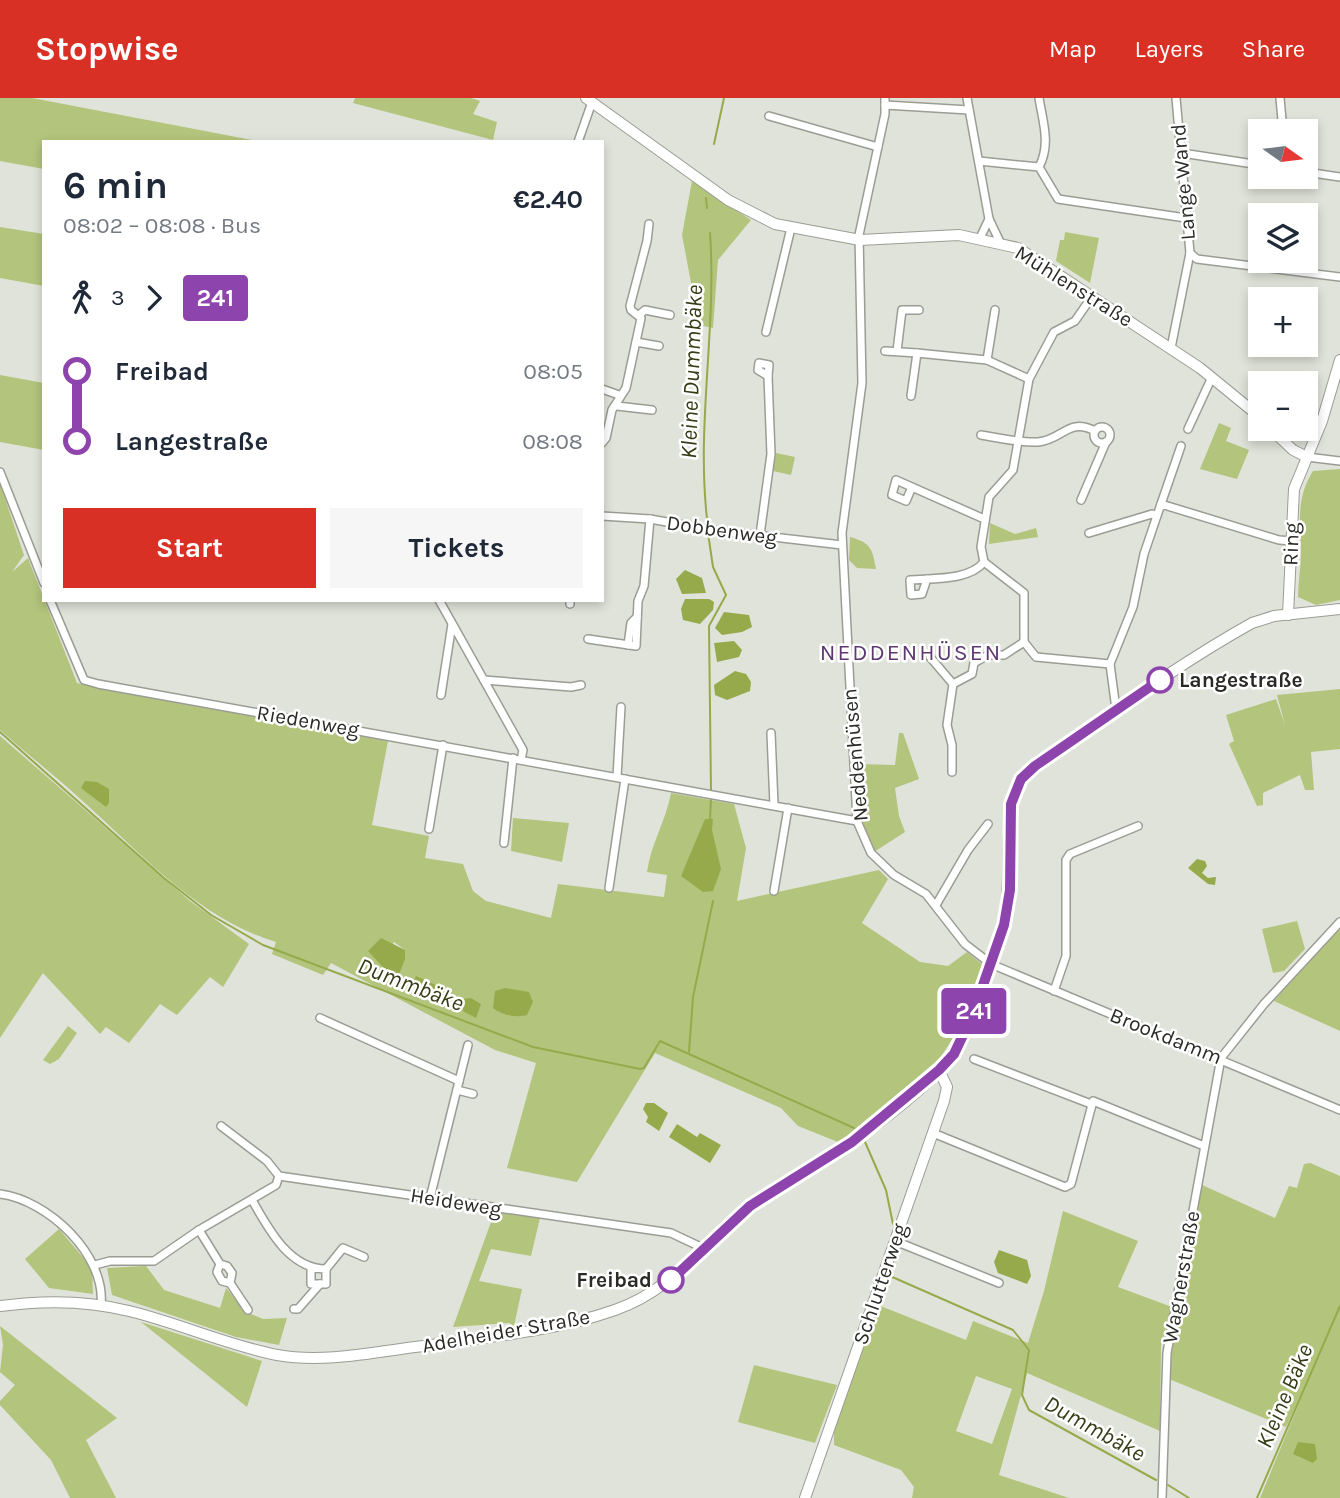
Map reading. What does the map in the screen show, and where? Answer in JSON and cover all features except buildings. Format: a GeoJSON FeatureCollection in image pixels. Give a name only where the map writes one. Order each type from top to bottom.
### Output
{"type":"FeatureCollection","features":[{"type":"Feature","properties":{"kind":"street"},"geometry":{"type":"LineString","coordinates":[[967,98],[989,219],[1000,242]]}},
{"type":"Feature","properties":{"kind":"street"},"geometry":{"type":"LineString","coordinates":[[1039,98],[1046,153],[1039,167]]}},
{"type":"Feature","properties":{"kind":"street","name":"Lange Wand"},"geometry":{"type":"LineString","coordinates":[[1171,348],[1190,253],[1176,98]]}},
{"type":"Feature","properties":{"kind":"street"},"geometry":{"type":"LineString","coordinates":[[1280,98],[1282,119]]}},
{"type":"Feature","properties":{"kind":"street"},"geometry":{"type":"LineString","coordinates":[[579,140],[589,100]]}},
{"type":"Feature","properties":{"kind":"street","name":"Mühlenstraße"},"geometry":{"type":"LineString","coordinates":[[589,100],[728,200],[765,220],[791,228],[860,240],[959,235],[980,238],[1000,242],[1042,261],[1212,377],[1248,407]]}},
{"type":"Feature","properties":{"kind":"street"},"geometry":{"type":"LineString","coordinates":[[885,102],[969,110]]}},
{"type":"Feature","properties":{"kind":"street","name":"Neddenhüsen"},"geometry":{"type":"LineString","coordinates":[[885,102],[860,240],[862,383],[842,545],[858,821],[871,853],[894,875],[926,894],[965,944],[990,964]]}},
{"type":"Feature","properties":{"kind":"street"},"geometry":{"type":"LineString","coordinates":[[769,116],[878,147]]}},
{"type":"Feature","properties":{"kind":"street"},"geometry":{"type":"LineString","coordinates":[[1182,153],[1248,163]]}},
{"type":"Feature","properties":{"kind":"street"},"geometry":{"type":"LineString","coordinates":[[978,161],[1039,167]]}},
{"type":"Feature","properties":{"kind":"street"},"geometry":{"type":"LineString","coordinates":[[1039,167],[1058,199],[1186,218]]}},
{"type":"Feature","properties":{"kind":"street"},"geometry":{"type":"LineString","coordinates":[[1318,174],[1340,177]]}},
{"type":"Feature","properties":{"kind":"street"},"geometry":{"type":"LineString","coordinates":[[980,238],[989,219]]}},
{"type":"Feature","properties":{"kind":"street"},"geometry":{"type":"LineString","coordinates":[[639,315],[631,310],[630,306],[648,241],[649,224]]}},
{"type":"Feature","properties":{"kind":"street"},"geometry":{"type":"LineString","coordinates":[[766,332],[791,228]]}},
{"type":"Feature","properties":{"kind":"street"},"geometry":{"type":"LineString","coordinates":[[1190,253],[1197,260],[1340,277]]}},
{"type":"Feature","properties":{"kind":"street"},"geometry":{"type":"LineString","coordinates":[[1093,295],[1075,321],[1054,332],[1029,379],[1013,470],[989,497],[980,556],[1024,593],[1024,642],[1036,657],[1110,664]]}},
{"type":"Feature","properties":{"kind":"street"},"geometry":{"type":"LineString","coordinates":[[604,440],[612,410],[617,406],[619,395],[626,388],[639,315],[645,310],[670,315]]}},
{"type":"Feature","properties":{"kind":"street"},"geometry":{"type":"LineString","coordinates":[[897,351],[902,310],[919,310]]}},
{"type":"Feature","properties":{"kind":"street"},"geometry":{"type":"LineString","coordinates":[[987,360],[995,310]]}},
{"type":"Feature","properties":{"kind":"street"},"geometry":{"type":"LineString","coordinates":[[636,342],[659,346]]}},
{"type":"Feature","properties":{"kind":"street"},"geometry":{"type":"LineString","coordinates":[[885,351],[987,360],[1029,379]]}},
{"type":"Feature","properties":{"kind":"street"},"geometry":{"type":"LineString","coordinates":[[911,396],[917,353]]}},
{"type":"Feature","properties":{"kind":"street","name":"Ring"},"geometry":{"type":"LineString","coordinates":[[1288,615],[1294,489],[1322,421],[1340,360]]}},
{"type":"Feature","properties":{"kind":"street"},"geometry":{"type":"LineString","coordinates":[[760,535],[771,454],[768,376]]}},
{"type":"Feature","properties":{"kind":"street"},"geometry":{"type":"LineString","coordinates":[[1188,429],[1212,377]]}},
{"type":"Feature","properties":{"kind":"street"},"geometry":{"type":"LineString","coordinates":[[604,390],[619,395]]}},
{"type":"Feature","properties":{"kind":"street"},"geometry":{"type":"LineString","coordinates":[[617,406],[652,410]]}},
{"type":"Feature","properties":{"kind":"street"},"geometry":{"type":"LineString","coordinates":[[981,435],[1019,441],[1045,441],[1081,425],[1096,431]]}},
{"type":"Feature","properties":{"kind":"street"},"geometry":{"type":"LineString","coordinates":[[1081,500],[1110,435],[1107,428],[1102,427],[1096,431]]}},
{"type":"Feature","properties":{"kind":"street"},"geometry":{"type":"LineString","coordinates":[[1096,431],[1096,440],[1106,442]]}},
{"type":"Feature","properties":{"kind":"street"},"geometry":{"type":"LineString","coordinates":[[1284,441],[1293,450],[1307,457],[1340,461]]}},
{"type":"Feature","properties":{"kind":"street"},"geometry":{"type":"LineString","coordinates":[[1116,709],[1110,664],[1133,607],[1156,516],[1181,446]]}},
{"type":"Feature","properties":{"kind":"street"},"geometry":{"type":"LineString","coordinates":[[0,472],[42,578]]}},
{"type":"Feature","properties":{"kind":"street"},"geometry":{"type":"LineString","coordinates":[[912,487],[985,518]]}},
{"type":"Feature","properties":{"kind":"street"},"geometry":{"type":"LineString","coordinates":[[1161,504],[1279,540],[1293,541]]}},
{"type":"Feature","properties":{"kind":"street"},"geometry":{"type":"LineString","coordinates":[[1089,533],[1152,514],[1156,516]]}},
{"type":"Feature","properties":{"kind":"street","name":"Dobbenweg"},"geometry":{"type":"LineString","coordinates":[[604,516],[650,519],[842,545]]}},
{"type":"Feature","properties":{"kind":"street"},"geometry":{"type":"LineString","coordinates":[[588,639],[636,646],[637,617],[644,586],[650,519]]}},
{"type":"Feature","properties":{"kind":"street"},"geometry":{"type":"LineString","coordinates":[[927,579],[961,575],[979,568],[984,562]]}},
{"type":"Feature","properties":{"kind":"street","name":"Riedenweg"},"geometry":{"type":"LineString","coordinates":[[52,602],[84,680],[858,821]]}},
{"type":"Feature","properties":{"kind":"street"},"geometry":{"type":"LineString","coordinates":[[440,602],[523,750],[517,759],[504,843]]}},
{"type":"Feature","properties":{"kind":"street"},"geometry":{"type":"LineString","coordinates":[[1288,615],[1340,609]]}},
{"type":"Feature","properties":{"kind":"street","name":"Adelheider Straße"},"geometry":{"type":"LineString","coordinates":[[0,1307],[30,1302],[101,1305],[132,1311],[229,1344],[282,1356],[324,1358],[485,1338],[615,1310],[679,1275],[750,1206],[852,1142],[939,1070],[962,1041],[1004,925],[1010,890],[1011,804],[1015,790],[1035,766],[1116,709],[1242,628],[1271,616],[1288,615]]}},
{"type":"Feature","properties":{"kind":"street"},"geometry":{"type":"LineString","coordinates":[[441,695],[452,624]]}},
{"type":"Feature","properties":{"kind":"street"},"geometry":{"type":"LineString","coordinates":[[953,684],[972,674],[974,663],[988,654],[1004,655],[1024,642]]}},
{"type":"Feature","properties":{"kind":"street"},"geometry":{"type":"LineString","coordinates":[[930,657],[953,684],[947,725],[952,745],[952,772]]}},
{"type":"Feature","properties":{"kind":"street"},"geometry":{"type":"LineString","coordinates":[[484,680],[571,687],[581,685]]}},
{"type":"Feature","properties":{"kind":"street"},"geometry":{"type":"LineString","coordinates":[[609,888],[621,778],[621,707]]}},
{"type":"Feature","properties":{"kind":"street"},"geometry":{"type":"LineString","coordinates":[[771,733],[774,805]]}},
{"type":"Feature","properties":{"kind":"street"},"geometry":{"type":"LineString","coordinates":[[429,829],[443,745]]}},
{"type":"Feature","properties":{"kind":"street"},"geometry":{"type":"LineString","coordinates":[[774,891],[788,808]]}},
{"type":"Feature","properties":{"kind":"street"},"geometry":{"type":"LineString","coordinates":[[936,905],[968,850],[988,824]]}},
{"type":"Feature","properties":{"kind":"street"},"geometry":{"type":"LineString","coordinates":[[1055,990],[1066,956],[1066,860],[1084,848],[1138,826]]}},
{"type":"Feature","properties":{"kind":"street"},"geometry":{"type":"LineString","coordinates":[[1221,1058],[1264,1004],[1340,922]]}},
{"type":"Feature","properties":{"kind":"street","name":"Brookdamm"},"geometry":{"type":"LineString","coordinates":[[990,964],[1221,1058],[1340,1110]]}},
{"type":"Feature","properties":{"kind":"street"},"geometry":{"type":"LineString","coordinates":[[320,1018],[459,1081]]}},
{"type":"Feature","properties":{"kind":"street"},"geometry":{"type":"LineString","coordinates":[[430,1198],[468,1045]]}},
{"type":"Feature","properties":{"kind":"street","name":"Wagnerstraße"},"geometry":{"type":"LineString","coordinates":[[1162,1498],[1167,1353],[1221,1058]]}},
{"type":"Feature","properties":{"kind":"street"},"geometry":{"type":"LineString","coordinates":[[974,1059],[1091,1104]]}},
{"type":"Feature","properties":{"kind":"street","name":"Schlutterweg"},"geometry":{"type":"LineString","coordinates":[[805,1498],[933,1133],[947,1087],[939,1070]]}},
{"type":"Feature","properties":{"kind":"street"},"geometry":{"type":"LineString","coordinates":[[457,1090],[473,1094]]}},
{"type":"Feature","properties":{"kind":"street"},"geometry":{"type":"LineString","coordinates":[[933,1133],[1065,1187],[1071,1184],[1091,1104],[1095,1101],[1204,1146]]}},
{"type":"Feature","properties":{"kind":"street"},"geometry":{"type":"LineString","coordinates":[[95,1265],[110,1261],[154,1261],[199,1230],[276,1185],[279,1176],[267,1161],[221,1126]]}},
{"type":"Feature","properties":{"kind":"street","name":"Heideweg"},"geometry":{"type":"LineString","coordinates":[[279,1176],[671,1233],[705,1249]]}},
{"type":"Feature","properties":{"kind":"street"},"geometry":{"type":"LineString","coordinates":[[0,1194],[35,1203],[47,1212],[95,1265],[101,1282],[101,1305]]}},
{"type":"Feature","properties":{"kind":"street"},"geometry":{"type":"LineString","coordinates":[[252,1200],[276,1241],[311,1269],[326,1269]]}},
{"type":"Feature","properties":{"kind":"street"},"geometry":{"type":"LineString","coordinates":[[199,1230],[220,1264],[217,1272],[222,1281],[230,1283],[248,1310]]}},
{"type":"Feature","properties":{"kind":"street"},"geometry":{"type":"LineString","coordinates":[[895,1241],[999,1283]]}},
{"type":"Feature","properties":{"kind":"street"},"geometry":{"type":"LineString","coordinates":[[311,1269],[312,1284],[326,1284],[326,1269],[343,1248],[364,1257]]}},
{"type":"Feature","properties":{"kind":"street"},"geometry":{"type":"LineString","coordinates":[[294,1309],[298,1309],[320,1284]]}},
{"type":"Feature","properties":{"kind":"shaded area"},"geometry":{"type":"Polygon","coordinates":[[[0,98],[32,98],[252,140],[42,140],[42,169],[0,161],[0,98]]]}},
{"type":"Feature","properties":{"kind":"shaded area"},"geometry":{"type":"Polygon","coordinates":[[[355,98],[471,98],[480,101],[473,114],[497,122],[493,140],[353,103],[355,98]]]}},
{"type":"Feature","properties":{"kind":"shaded area"},"geometry":{"type":"Polygon","coordinates":[[[692,181],[751,220],[718,260],[713,328],[699,325],[682,235],[692,181]]]}},
{"type":"Feature","properties":{"kind":"shaded area"},"geometry":{"type":"Polygon","coordinates":[[[0,227],[42,234],[42,286],[0,278],[0,227]]]}},
{"type":"Feature","properties":{"kind":"shaded area"},"geometry":{"type":"Polygon","coordinates":[[[1065,232],[1099,238],[1090,283],[1056,261],[1060,240],[1064,240],[1065,232]]]}},
{"type":"Feature","properties":{"kind":"shaded area"},"geometry":{"type":"Polygon","coordinates":[[[0,375],[42,383],[42,450],[0,442],[0,375]]]}},
{"type":"Feature","properties":{"kind":"shaded area"},"geometry":{"type":"Polygon","coordinates":[[[1219,423],[1231,428],[1226,441],[1249,450],[1237,479],[1200,469],[1219,423]]]}},
{"type":"Feature","properties":{"kind":"shaded area"},"geometry":{"type":"Polygon","coordinates":[[[776,453],[795,457],[791,475],[773,471],[776,453]]]}},
{"type":"Feature","properties":{"kind":"shaded area"},"geometry":{"type":"Polygon","coordinates":[[[1340,469],[1340,600],[1316,605],[1298,597],[1301,500],[1313,471],[1340,469]]]}},
{"type":"Feature","properties":{"kind":"shaded area"},"geometry":{"type":"Polygon","coordinates":[[[0,483],[24,555],[12,572],[28,558],[42,594],[42,602],[45,602],[77,683],[388,741],[372,825],[429,836],[425,858],[463,864],[473,891],[486,901],[551,918],[558,884],[664,897],[667,875],[647,872],[671,793],[734,804],[746,848],[737,901],[879,870],[888,879],[862,923],[920,962],[948,966],[967,952],[983,965],[962,1024],[940,1058],[852,1134],[838,1142],[798,1126],[781,1108],[655,1053],[577,1182],[507,1168],[536,1063],[495,1050],[331,963],[323,975],[272,954],[276,942],[248,932],[198,902],[151,864],[0,730],[0,483]],[[394,942],[381,963],[391,976],[405,950],[394,942]]]}},
{"type":"Feature","properties":{"kind":"shaded area"},"geometry":{"type":"Polygon","coordinates":[[[990,523],[1015,534],[1036,528],[1038,537],[989,544],[990,523]]]}},
{"type":"Feature","properties":{"kind":"shaded area"},"geometry":{"type":"Polygon","coordinates":[[[850,537],[869,547],[876,569],[857,568],[849,560],[850,537]]]}},
{"type":"Feature","properties":{"kind":"shaded area"},"geometry":{"type":"Polygon","coordinates":[[[685,570],[702,578],[706,593],[682,594],[676,579],[685,570]]]}},
{"type":"Feature","properties":{"kind":"shaded area"},"geometry":{"type":"Polygon","coordinates":[[[685,599],[709,599],[714,602],[713,610],[700,624],[683,620],[681,609],[685,599]]]}},
{"type":"Feature","properties":{"kind":"shaded area"},"geometry":{"type":"Polygon","coordinates":[[[724,612],[749,615],[752,627],[742,632],[722,635],[715,628],[724,612]]]}},
{"type":"Feature","properties":{"kind":"shaded area"},"geometry":{"type":"Polygon","coordinates":[[[734,641],[742,650],[739,657],[717,662],[714,643],[734,641]]]}},
{"type":"Feature","properties":{"kind":"shaded area"},"geometry":{"type":"Polygon","coordinates":[[[735,671],[746,674],[751,682],[750,691],[727,700],[715,695],[714,685],[735,671]]]}},
{"type":"Feature","properties":{"kind":"shaded area"},"geometry":{"type":"Polygon","coordinates":[[[1340,689],[1340,749],[1311,752],[1314,790],[1305,790],[1300,775],[1263,793],[1263,805],[1257,806],[1229,744],[1234,741],[1226,715],[1276,699],[1285,725],[1277,695],[1340,689]]]}},
{"type":"Feature","properties":{"kind":"shaded area"},"geometry":{"type":"Polygon","coordinates":[[[899,733],[903,733],[919,779],[895,788],[899,816],[905,832],[874,852],[862,820],[859,764],[895,765],[899,733]]]}},
{"type":"Feature","properties":{"kind":"shaded area"},"geometry":{"type":"Polygon","coordinates":[[[0,736],[190,901],[249,944],[223,987],[210,977],[177,1015],[160,1004],[129,1043],[106,1027],[100,1034],[43,973],[0,1038],[0,736]]]}},
{"type":"Feature","properties":{"kind":"shaded area"},"geometry":{"type":"Polygon","coordinates":[[[85,781],[97,782],[109,789],[109,803],[106,807],[81,788],[85,781]]]}},
{"type":"Feature","properties":{"kind":"shaded area"},"geometry":{"type":"Polygon","coordinates":[[[513,818],[569,823],[562,862],[511,851],[513,818]]]}},
{"type":"Feature","properties":{"kind":"shaded area"},"geometry":{"type":"Polygon","coordinates":[[[705,819],[713,819],[712,830],[721,869],[713,891],[703,892],[681,876],[705,819]]]}},
{"type":"Feature","properties":{"kind":"shaded area"},"geometry":{"type":"Polygon","coordinates":[[[1197,859],[1205,861],[1207,866],[1202,873],[1208,878],[1216,877],[1215,885],[1208,884],[1188,868],[1197,859]]]}},
{"type":"Feature","properties":{"kind":"shaded area"},"geometry":{"type":"Polygon","coordinates":[[[1297,921],[1305,949],[1284,971],[1273,973],[1262,929],[1297,921]]]}},
{"type":"Feature","properties":{"kind":"shaded area"},"geometry":{"type":"Polygon","coordinates":[[[1340,926],[1340,1031],[1274,1001],[1340,926]]]}},
{"type":"Feature","properties":{"kind":"shaded area"},"geometry":{"type":"Polygon","coordinates":[[[381,938],[405,950],[405,959],[398,977],[391,976],[368,951],[381,938]]]}},
{"type":"Feature","properties":{"kind":"shaded area"},"geometry":{"type":"Polygon","coordinates":[[[416,976],[442,988],[441,999],[419,999],[410,992],[416,976]]]}},
{"type":"Feature","properties":{"kind":"shaded area"},"geometry":{"type":"Polygon","coordinates":[[[505,988],[529,992],[533,1002],[527,1015],[510,1015],[493,1008],[495,991],[505,988]]]}},
{"type":"Feature","properties":{"kind":"shaded area"},"geometry":{"type":"Polygon","coordinates":[[[471,998],[481,1004],[476,1018],[450,1004],[452,1000],[471,998]]]}},
{"type":"Feature","properties":{"kind":"shaded area"},"geometry":{"type":"Polygon","coordinates":[[[68,1026],[77,1033],[59,1059],[50,1064],[43,1060],[68,1026]]]}},
{"type":"Feature","properties":{"kind":"shaded area"},"geometry":{"type":"Polygon","coordinates":[[[646,1103],[654,1103],[668,1113],[659,1131],[646,1122],[648,1117],[643,1109],[646,1103]]]}},
{"type":"Feature","properties":{"kind":"shaded area"},"geometry":{"type":"Polygon","coordinates":[[[677,1124],[697,1137],[700,1133],[721,1145],[710,1163],[669,1137],[677,1124]]]}},
{"type":"Feature","properties":{"kind":"shaded area"},"geometry":{"type":"Polygon","coordinates":[[[1310,1163],[1340,1176],[1340,1498],[1260,1498],[1310,1377],[1286,1427],[1169,1379],[1177,1309],[1200,1184],[1275,1218],[1289,1186],[1297,1188],[1304,1164],[1310,1163]]]}},
{"type":"Feature","properties":{"kind":"shaded area"},"geometry":{"type":"Polygon","coordinates":[[[495,1211],[540,1218],[531,1256],[491,1249],[479,1281],[522,1289],[514,1326],[509,1323],[453,1327],[495,1211]]]}},
{"type":"Feature","properties":{"kind":"shaded area"},"geometry":{"type":"Polygon","coordinates":[[[1063,1211],[1138,1241],[1118,1287],[1172,1307],[1161,1346],[1160,1431],[1027,1373],[999,1475],[1069,1498],[912,1498],[914,1487],[901,1470],[834,1445],[834,1428],[878,1305],[966,1340],[973,1321],[1028,1343],[1044,1291],[1063,1211]],[[976,1376],[956,1431],[992,1444],[1012,1389],[976,1376]]]}},
{"type":"Feature","properties":{"kind":"shaded area"},"geometry":{"type":"Polygon","coordinates":[[[59,1229],[92,1268],[93,1294],[49,1288],[25,1259],[59,1229]]]}},
{"type":"Feature","properties":{"kind":"shaded area"},"geometry":{"type":"Polygon","coordinates":[[[999,1250],[1027,1260],[1031,1276],[1027,1284],[998,1273],[994,1262],[999,1250]]]}},
{"type":"Feature","properties":{"kind":"shaded area"},"geometry":{"type":"Polygon","coordinates":[[[146,1266],[164,1290],[220,1308],[226,1288],[246,1312],[263,1319],[287,1318],[279,1345],[236,1337],[112,1295],[107,1268],[146,1266]]]}},
{"type":"Feature","properties":{"kind":"shaded area"},"geometry":{"type":"Polygon","coordinates":[[[141,1322],[262,1361],[247,1407],[141,1322]]]}},
{"type":"Feature","properties":{"kind":"shaded area"},"geometry":{"type":"Polygon","coordinates":[[[0,1326],[117,1418],[86,1440],[116,1498],[70,1498],[51,1460],[0,1405],[0,1401],[15,1385],[0,1372],[3,1345],[0,1326]]]}},
{"type":"Feature","properties":{"kind":"shaded area"},"geometry":{"type":"Polygon","coordinates":[[[754,1365],[837,1385],[815,1443],[738,1422],[754,1365]]]}},
{"type":"Feature","properties":{"kind":"shaded area"},"geometry":{"type":"Polygon","coordinates":[[[1298,1442],[1315,1444],[1317,1459],[1313,1463],[1293,1454],[1298,1442]]]}},
{"type":"Feature","properties":{"kind":"waterway"},"geometry":{"type":"LineString","coordinates":[[714,144],[724,98]]}},
{"type":"Feature","properties":{"kind":"waterway"},"geometry":{"type":"LineString","coordinates":[[706,198],[707,208]]}},
{"type":"Feature","properties":{"kind":"waterway","name":"Kleine Dummbäke"},"geometry":{"type":"LineString","coordinates":[[708,527],[704,454],[711,306],[710,233]]}},
{"type":"Feature","properties":{"kind":"waterway","name":"Kleine Dummbäke"},"geometry":{"type":"LineString","coordinates":[[708,533],[713,567],[726,595],[709,626],[711,791]]}},
{"type":"Feature","properties":{"kind":"waterway","name":"Dummbäke"},"geometry":{"type":"LineString","coordinates":[[0,732],[164,878],[211,915],[263,945],[533,1047],[640,1069],[644,1068],[660,1041],[854,1128]]}},
{"type":"Feature","properties":{"kind":"waterway","name":"Kleine Dummbäke"},"geometry":{"type":"LineString","coordinates":[[710,820],[711,798]]}},
{"type":"Feature","properties":{"kind":"waterway","name":"Kleine Dummbäke"},"geometry":{"type":"LineString","coordinates":[[689,1052],[693,997],[713,901]]}},
{"type":"Feature","properties":{"kind":"waterway","name":"Dummbäke"},"geometry":{"type":"LineString","coordinates":[[865,1142],[886,1190],[893,1224]]}},
{"type":"Feature","properties":{"kind":"waterway","name":"Dummbäke"},"geometry":{"type":"LineString","coordinates":[[890,1276],[1013,1330],[1029,1350],[1022,1395],[1029,1410],[1156,1480]]}},
{"type":"Feature","properties":{"kind":"waterway","name":"Kleine Bäke"},"geometry":{"type":"LineString","coordinates":[[1257,1498],[1340,1306]]}},
{"type":"Feature","properties":{"kind":"waterway","name":"Dummbäke"},"geometry":{"type":"LineString","coordinates":[[1168,1485],[1189,1498]]}},
{"type":"Feature","properties":{"kind":"bus line","name":"241"},"geometry":{"type":"LineString","coordinates":[[671,1280],[750,1206],[852,1142],[890,1113],[954,1054],[973,1014],[1004,925],[1010,890],[1011,804],[1021,779],[1035,766],[1160,680]]}},
{"type":"Feature","properties":{"kind":"place","name":"Langestraße"},"geometry":{"type":"Point","coordinates":[1160,680]}},
{"type":"Feature","properties":{"kind":"place","name":"Freibad"},"geometry":{"type":"Point","coordinates":[671,1280]}},
{"type":"Feature","properties":{"kind":"district","name":"NEDDENHÜSEN"},"geometry":{"type":"Point","coordinates":[911,652]}}]}
